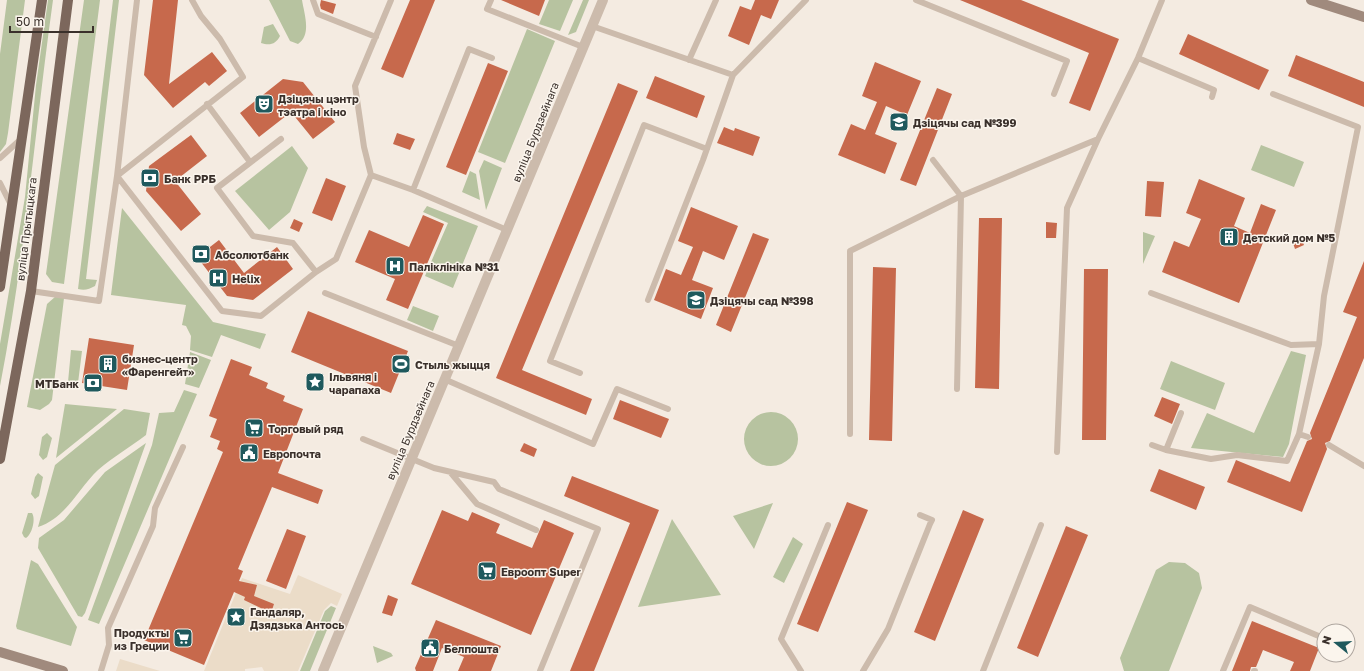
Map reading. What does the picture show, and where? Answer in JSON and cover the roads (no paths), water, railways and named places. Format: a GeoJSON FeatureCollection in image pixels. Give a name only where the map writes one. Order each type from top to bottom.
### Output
{"type":"FeatureCollection","features":[{"type":"Feature","properties":{"kind":"main road","name":"вуліца Прытыцкага"},"geometry":{"type":"LineString","coordinates":[[0,287],[42,0]]}},
{"type":"Feature","properties":{"kind":"main road","name":"вуліца Прытыцкага"},"geometry":{"type":"LineString","coordinates":[[0,459],[31,291],[68,0]]}},
{"type":"Feature","properties":{"kind":"main road"},"geometry":{"type":"LineString","coordinates":[[1311,0],[1364,18]]}},
{"type":"Feature","properties":{"kind":"main road"},"geometry":{"type":"LineString","coordinates":[[0,652],[63,671]]}},
{"type":"Feature","properties":{"kind":"street","name":"вуліца Бурдзейнага"},"geometry":{"type":"LineString","coordinates":[[323,671],[602,0]]}},
{"type":"Feature","properties":{"kind":"lane"},"geometry":{"type":"LineString","coordinates":[[31,291],[99,301],[117,176],[137,0]]}},
{"type":"Feature","properties":{"kind":"lane"},"geometry":{"type":"LineString","coordinates":[[117,176],[243,77],[220,39],[201,16],[192,0]]}},
{"type":"Feature","properties":{"kind":"lane"},"geometry":{"type":"LineString","coordinates":[[313,0],[318,14],[376,37]]}},
{"type":"Feature","properties":{"kind":"lane"},"geometry":{"type":"LineString","coordinates":[[117,176],[222,311],[261,316],[316,272],[336,259],[371,175],[364,147],[355,86],[391,0]]}},
{"type":"Feature","properties":{"kind":"lane"},"geometry":{"type":"LineString","coordinates":[[491,0],[487,9],[583,47]]}},
{"type":"Feature","properties":{"kind":"lane"},"geometry":{"type":"LineString","coordinates":[[689,60],[716,0]]}},
{"type":"Feature","properties":{"kind":"lane"},"geometry":{"type":"LineString","coordinates":[[648,300],[707,149],[733,75],[806,0]]}},
{"type":"Feature","properties":{"kind":"lane"},"geometry":{"type":"LineString","coordinates":[[916,0],[1067,61],[1054,94]]}},
{"type":"Feature","properties":{"kind":"lane"},"geometry":{"type":"LineString","coordinates":[[1057,452],[1067,208],[1098,139],[1138,58],[1162,0]]}},
{"type":"Feature","properties":{"kind":"lane"},"geometry":{"type":"LineString","coordinates":[[592,26],[733,75]]}},
{"type":"Feature","properties":{"kind":"lane"},"geometry":{"type":"LineString","coordinates":[[413,190],[469,49],[492,58]]}},
{"type":"Feature","properties":{"kind":"lane"},"geometry":{"type":"LineString","coordinates":[[1138,58],[1214,90],[1212,97]]}},
{"type":"Feature","properties":{"kind":"lane"},"geometry":{"type":"LineString","coordinates":[[1152,445],[1166,450],[1211,459],[1237,455],[1287,461],[1299,434],[1319,344],[1324,296],[1358,128],[1273,94]]}},
{"type":"Feature","properties":{"kind":"lane"},"geometry":{"type":"LineString","coordinates":[[207,104],[250,162]]}},
{"type":"Feature","properties":{"kind":"lane"},"geometry":{"type":"LineString","coordinates":[[580,373],[550,361],[644,125],[707,149]]}},
{"type":"Feature","properties":{"kind":"lane"},"geometry":{"type":"LineString","coordinates":[[0,158],[23,137]]}},
{"type":"Feature","properties":{"kind":"lane"},"geometry":{"type":"LineString","coordinates":[[280,139],[217,188],[254,236],[294,243],[316,272]]}},
{"type":"Feature","properties":{"kind":"lane"},"geometry":{"type":"LineString","coordinates":[[850,434],[850,251],[961,196],[1098,139]]}},
{"type":"Feature","properties":{"kind":"lane"},"geometry":{"type":"LineString","coordinates":[[933,160],[961,196],[957,389]]}},
{"type":"Feature","properties":{"kind":"lane"},"geometry":{"type":"LineString","coordinates":[[371,175],[413,190],[507,230]]}},
{"type":"Feature","properties":{"kind":"lane"},"geometry":{"type":"LineString","coordinates":[[0,183],[12,208]]}},
{"type":"Feature","properties":{"kind":"lane"},"geometry":{"type":"LineString","coordinates":[[1151,293],[1292,345],[1319,344]]}},
{"type":"Feature","properties":{"kind":"lane"},"geometry":{"type":"LineString","coordinates":[[325,294],[459,346]]}},
{"type":"Feature","properties":{"kind":"lane"},"geometry":{"type":"LineString","coordinates":[[444,379],[593,444],[616,389],[668,410]]}},
{"type":"Feature","properties":{"kind":"lane"},"geometry":{"type":"LineString","coordinates":[[1166,450],[1181,413]]}},
{"type":"Feature","properties":{"kind":"lane"},"geometry":{"type":"LineString","coordinates":[[1299,434],[1308,437]]}},
{"type":"Feature","properties":{"kind":"lane"},"geometry":{"type":"LineString","coordinates":[[363,440],[451,472],[494,482],[499,489],[598,529],[540,671]]}},
{"type":"Feature","properties":{"kind":"lane"},"geometry":{"type":"LineString","coordinates":[[1329,445],[1364,466]]}},
{"type":"Feature","properties":{"kind":"lane"},"geometry":{"type":"LineString","coordinates":[[101,671],[109,644],[108,628],[153,526],[155,508],[183,447]]}},
{"type":"Feature","properties":{"kind":"lane"},"geometry":{"type":"LineString","coordinates":[[451,472],[477,504],[536,530]]}},
{"type":"Feature","properties":{"kind":"lane"},"geometry":{"type":"LineString","coordinates":[[863,671],[886,634],[932,520],[920,515]]}},
{"type":"Feature","properties":{"kind":"lane"},"geometry":{"type":"LineString","coordinates":[[801,671],[781,639],[828,525]]}},
{"type":"Feature","properties":{"kind":"lane"},"geometry":{"type":"LineString","coordinates":[[983,671],[1041,525]]}},
{"type":"Feature","properties":{"kind":"lane"},"geometry":{"type":"LineString","coordinates":[[1223,671],[1250,607],[1316,635]]}},
{"type":"Feature","properties":{"kind":"lane"},"geometry":{"type":"LineString","coordinates":[[1228,660],[1235,663]]}},
{"type":"Feature","properties":{"kind":"place","name":"Дзіцячы цэнтр тэатра і кіно"},"geometry":{"type":"Point","coordinates":[264,104]}},
{"type":"Feature","properties":{"kind":"place","name":"Дзіцячы сад №399"},"geometry":{"type":"Point","coordinates":[899,122]}},
{"type":"Feature","properties":{"kind":"place","name":"Банк РРБ"},"geometry":{"type":"Point","coordinates":[150,178]}},
{"type":"Feature","properties":{"kind":"place","name":"Детский дом №5"},"geometry":{"type":"Point","coordinates":[1229,237]}},
{"type":"Feature","properties":{"kind":"place","name":"Абсолютбанк"},"geometry":{"type":"Point","coordinates":[201,254]}},
{"type":"Feature","properties":{"kind":"place","name":"Паліклініка №31"},"geometry":{"type":"Point","coordinates":[395,266]}},
{"type":"Feature","properties":{"kind":"place","name":"Helix"},"geometry":{"type":"Point","coordinates":[218,278]}},
{"type":"Feature","properties":{"kind":"place","name":"Дзіцячы сад №398"},"geometry":{"type":"Point","coordinates":[696,300]}},
{"type":"Feature","properties":{"kind":"place","name":"бизнес-центр «Фаренгейт»"},"geometry":{"type":"Point","coordinates":[108,364]}},
{"type":"Feature","properties":{"kind":"place","name":"Стыль жыцця"},"geometry":{"type":"Point","coordinates":[401,364]}},
{"type":"Feature","properties":{"kind":"place","name":"Ільвяня і чарапаха"},"geometry":{"type":"Point","coordinates":[315,382]}},
{"type":"Feature","properties":{"kind":"place","name":"МТБанк"},"geometry":{"type":"Point","coordinates":[93,383]}},
{"type":"Feature","properties":{"kind":"place","name":"Торговый ряд"},"geometry":{"type":"Point","coordinates":[254,428]}},
{"type":"Feature","properties":{"kind":"place","name":"Европочта"},"geometry":{"type":"Point","coordinates":[249,453]}},
{"type":"Feature","properties":{"kind":"place","name":"Евроопт Super"},"geometry":{"type":"Point","coordinates":[487,571]}},
{"type":"Feature","properties":{"kind":"place","name":"Гандаляр, Дзядзька Антось"},"geometry":{"type":"Point","coordinates":[236,617]}},
{"type":"Feature","properties":{"kind":"place","name":"Продукты из Греции"},"geometry":{"type":"Point","coordinates":[183,638]}},
{"type":"Feature","properties":{"kind":"place","name":"Белпошта"},"geometry":{"type":"Point","coordinates":[430,648]}}]}
